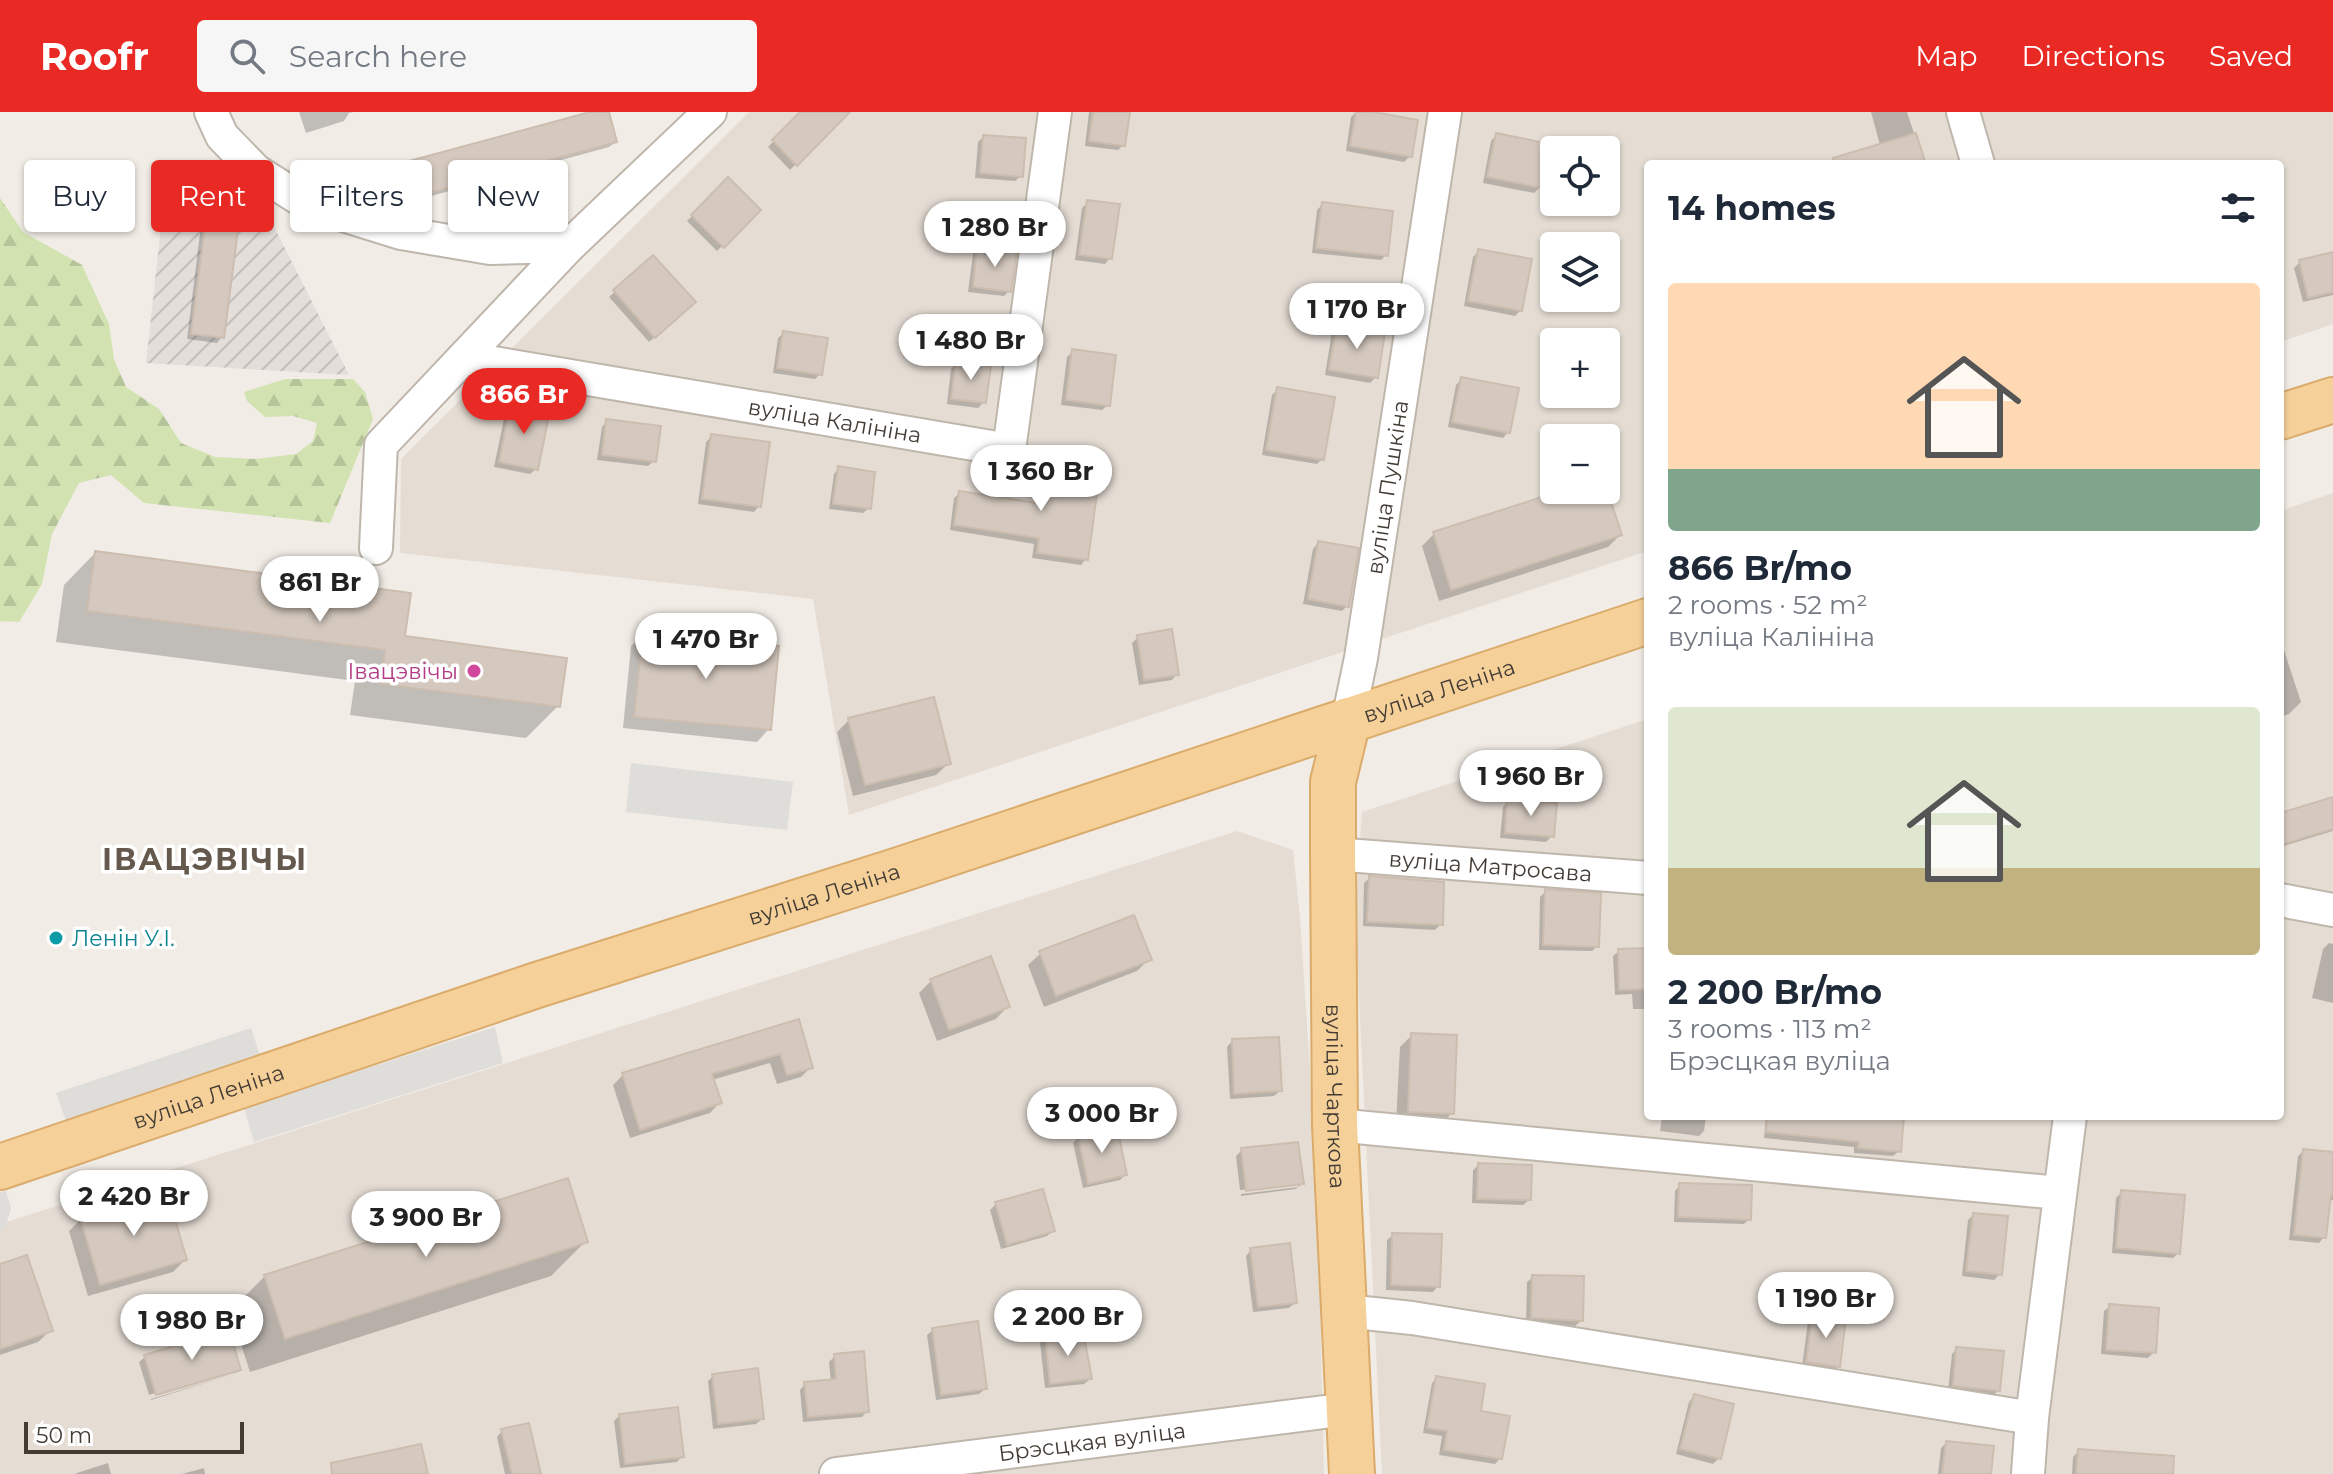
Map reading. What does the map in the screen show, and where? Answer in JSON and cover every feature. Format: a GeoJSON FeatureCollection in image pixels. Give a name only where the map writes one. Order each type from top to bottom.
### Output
{"type":"FeatureCollection","features":[{"type":"Feature","properties":{"kind":"main road"},"geometry":{"type":"LineString","coordinates":[[2284,416],[2333,400]]}},
{"type":"Feature","properties":{"kind":"main road","name":"вуліца Леніна"},"geometry":{"type":"LineString","coordinates":[[0,1167],[537,985],[896,871],[1644,622]]}},
{"type":"Feature","properties":{"kind":"main road","name":"вуліца Чарткова"},"geometry":{"type":"LineString","coordinates":[[1348,720],[1333,782],[1333,854],[1335,1125],[1352,1474]]}},
{"type":"Feature","properties":{"kind":"street"},"geometry":{"type":"LineString","coordinates":[[211,112],[222,136],[256,171],[308,204],[401,233],[490,248],[569,246]]}},
{"type":"Feature","properties":{"kind":"street"},"geometry":{"type":"LineString","coordinates":[[376,548],[381,445],[569,246],[710,112]]}},
{"type":"Feature","properties":{"kind":"street","name":"вуліца Калініна"},"geometry":{"type":"LineString","coordinates":[[464,358],[1009,450],[1055,112]]}},
{"type":"Feature","properties":{"kind":"street","name":"вуліца Пушкіна"},"geometry":{"type":"LineString","coordinates":[[1348,720],[1361,658],[1445,112]]}},
{"type":"Feature","properties":{"kind":"street"},"geometry":{"type":"LineString","coordinates":[[1963,112],[1977,160]]}},
{"type":"Feature","properties":{"kind":"street","name":"вуліца Матросава"},"geometry":{"type":"LineString","coordinates":[[1333,854],[1644,878]]}},
{"type":"Feature","properties":{"kind":"street"},"geometry":{"type":"LineString","coordinates":[[2284,901],[2333,910]]}},
{"type":"Feature","properties":{"kind":"street"},"geometry":{"type":"LineString","coordinates":[[2028,1474],[2032,1418],[2069,1120]]}},
{"type":"Feature","properties":{"kind":"street"},"geometry":{"type":"LineString","coordinates":[[1335,1125],[2060,1193]]}},
{"type":"Feature","properties":{"kind":"street"},"geometry":{"type":"LineString","coordinates":[[1345,1311],[1412,1318],[2032,1418]]}},
{"type":"Feature","properties":{"kind":"street","name":"Брэсцкая вуліца"},"geometry":{"type":"LineString","coordinates":[[836,1474],[977,1464],[1348,1409]]}},
{"type":"Feature","properties":{"kind":"shaded area"},"geometry":{"type":"Polygon","coordinates":[[[749,112],[2333,112],[2333,324],[2284,341],[2284,160],[1644,160],[1644,552],[849,815],[813,599],[400,553],[401,459],[749,112]]]}},
{"type":"Feature","properties":{"kind":"shaded area"},"geometry":{"type":"Polygon","coordinates":[[[274,227],[349,375],[146,363],[160,232],[274,232],[274,227]]]}},
{"type":"Feature","properties":{"kind":"shaded area"},"geometry":{"type":"Polygon","coordinates":[[[2333,493],[2333,1474],[1382,1474],[1355,915],[1362,812],[1644,720],[1644,1120],[2284,1120],[2284,510],[2333,493]]]}},
{"type":"Feature","properties":{"kind":"shaded area"},"geometry":{"type":"Polygon","coordinates":[[[631,763],[793,782],[787,830],[626,812],[631,763]]]}},
{"type":"Feature","properties":{"kind":"shaded area"},"geometry":{"type":"Polygon","coordinates":[[[1237,831],[1293,850],[1317,1178],[1324,1474],[0,1474],[0,1224],[1237,831]]]}},
{"type":"Feature","properties":{"kind":"shaded area"},"geometry":{"type":"Polygon","coordinates":[[[495,1027],[503,1063],[254,1142],[244,1108],[495,1027]]]}},
{"type":"Feature","properties":{"kind":"shaded area"},"geometry":{"type":"Polygon","coordinates":[[[251,1028],[260,1055],[66,1121],[56,1093],[251,1028]]]}},
{"type":"Feature","properties":{"kind":"shaded area"},"geometry":{"type":"Polygon","coordinates":[[[6,1191],[11,1208],[5,1229],[0,1231],[0,1192],[6,1191]]]}},
{"type":"Feature","properties":{"kind":"green space"},"geometry":{"type":"Polygon","coordinates":[[[0,198],[23,232],[82,265],[109,324],[114,359],[126,387],[159,409],[181,443],[215,457],[256,459],[296,454],[313,441],[317,423],[293,416],[265,417],[247,401],[244,392],[285,379],[353,379],[365,392],[373,419],[330,523],[144,503],[111,475],[79,483],[52,534],[42,584],[19,622],[0,621],[0,198]]]}},
{"type":"Feature","properties":{"kind":"building"},"geometry":{"type":"Polygon","coordinates":[[[590,112],[609,112],[617,142],[551,160],[448,160],[448,188],[432,192],[432,160],[413,160],[590,112]]]}},
{"type":"Feature","properties":{"kind":"building"},"geometry":{"type":"Polygon","coordinates":[[[800,112],[850,112],[797,166],[772,140],[800,112]]]}},
{"type":"Feature","properties":{"kind":"building"},"geometry":{"type":"Polygon","coordinates":[[[1093,112],[1130,112],[1125,146],[1089,141],[1093,112]]]}},
{"type":"Feature","properties":{"kind":"building"},"geometry":{"type":"Polygon","coordinates":[[[1356,112],[1418,120],[1412,157],[1350,146],[1356,112]]]}},
{"type":"Feature","properties":{"kind":"building"},"geometry":{"type":"Polygon","coordinates":[[[1496,133],[1540,142],[1540,188],[1487,177],[1496,133]]]}},
{"type":"Feature","properties":{"kind":"building"},"geometry":{"type":"Polygon","coordinates":[[[1916,133],[1925,160],[1833,160],[1916,133]]]}},
{"type":"Feature","properties":{"kind":"building"},"geometry":{"type":"Polygon","coordinates":[[[983,135],[1026,138],[1023,177],[980,173],[983,135]]]}},
{"type":"Feature","properties":{"kind":"building"},"geometry":{"type":"Polygon","coordinates":[[[728,177],[761,210],[724,248],[691,215],[728,177]]]}},
{"type":"Feature","properties":{"kind":"building"},"geometry":{"type":"Polygon","coordinates":[[[1087,200],[1120,204],[1112,259],[1079,255],[1087,200]]]}},
{"type":"Feature","properties":{"kind":"building"},"geometry":{"type":"Polygon","coordinates":[[[1322,202],[1393,211],[1388,256],[1316,248],[1322,202]]]}},
{"type":"Feature","properties":{"kind":"building"},"geometry":{"type":"Polygon","coordinates":[[[204,232],[238,232],[224,338],[191,334],[204,232]]]}},
{"type":"Feature","properties":{"kind":"building"},"geometry":{"type":"Polygon","coordinates":[[[977,247],[1017,251],[1011,292],[973,287],[977,247]]]}},
{"type":"Feature","properties":{"kind":"building"},"geometry":{"type":"Polygon","coordinates":[[[1478,249],[1532,259],[1522,311],[1468,301],[1478,249]]]}},
{"type":"Feature","properties":{"kind":"building"},"geometry":{"type":"Polygon","coordinates":[[[2333,252],[2333,292],[2308,298],[2299,260],[2333,252]]]}},
{"type":"Feature","properties":{"kind":"building"},"geometry":{"type":"Polygon","coordinates":[[[653,255],[696,302],[655,338],[613,290],[653,255]]]}},
{"type":"Feature","properties":{"kind":"building"},"geometry":{"type":"Polygon","coordinates":[[[1337,324],[1385,332],[1378,378],[1329,370],[1337,324]]]}},
{"type":"Feature","properties":{"kind":"building"},"geometry":{"type":"Polygon","coordinates":[[[783,331],[828,338],[822,375],[777,368],[783,331]]]}},
{"type":"Feature","properties":{"kind":"building"},"geometry":{"type":"Polygon","coordinates":[[[1072,349],[1116,355],[1110,406],[1066,400],[1072,349]]]}},
{"type":"Feature","properties":{"kind":"building"},"geometry":{"type":"Polygon","coordinates":[[[956,361],[991,366],[986,403],[951,399],[956,361]]]}},
{"type":"Feature","properties":{"kind":"building"},"geometry":{"type":"Polygon","coordinates":[[[1461,377],[1519,388],[1510,433],[1452,422],[1461,377]]]}},
{"type":"Feature","properties":{"kind":"building"},"geometry":{"type":"Polygon","coordinates":[[[1277,387],[1335,397],[1324,460],[1266,450],[1277,387]]]}},
{"type":"Feature","properties":{"kind":"building"},"geometry":{"type":"Polygon","coordinates":[[[511,401],[550,410],[538,470],[499,462],[511,401]]]}},
{"type":"Feature","properties":{"kind":"building"},"geometry":{"type":"Polygon","coordinates":[[[606,419],[661,426],[656,462],[602,455],[606,419]]]}},
{"type":"Feature","properties":{"kind":"building"},"geometry":{"type":"Polygon","coordinates":[[[711,434],[770,442],[761,507],[702,499],[711,434]]]}},
{"type":"Feature","properties":{"kind":"building"},"geometry":{"type":"Polygon","coordinates":[[[1048,465],[1100,471],[1088,560],[1037,553],[1039,538],[954,525],[959,491],[1043,504],[1048,465]]]}},
{"type":"Feature","properties":{"kind":"building"},"geometry":{"type":"Polygon","coordinates":[[[838,466],[875,472],[871,509],[833,504],[838,466]]]}},
{"type":"Feature","properties":{"kind":"building"},"geometry":{"type":"Polygon","coordinates":[[[1540,498],[1540,504],[1612,504],[1622,535],[1451,590],[1433,532],[1540,498]]]}},
{"type":"Feature","properties":{"kind":"building"},"geometry":{"type":"Polygon","coordinates":[[[1318,541],[1359,548],[1349,607],[1308,599],[1318,541]]]}},
{"type":"Feature","properties":{"kind":"building"},"geometry":{"type":"Polygon","coordinates":[[[95,551],[411,593],[405,636],[567,658],[560,707],[381,684],[385,650],[87,611],[95,551]]]}},
{"type":"Feature","properties":{"kind":"building"},"geometry":{"type":"Polygon","coordinates":[[[1172,629],[1179,675],[1144,680],[1137,635],[1172,629]]]}},
{"type":"Feature","properties":{"kind":"building"},"geometry":{"type":"Polygon","coordinates":[[[643,631],[779,646],[771,730],[634,717],[643,631]]]}},
{"type":"Feature","properties":{"kind":"building"},"geometry":{"type":"Polygon","coordinates":[[[934,697],[951,764],[865,785],[848,718],[934,697]]]}},
{"type":"Feature","properties":{"kind":"building"},"geometry":{"type":"Polygon","coordinates":[[[2333,797],[2333,829],[2284,844],[2284,812],[2333,797]]]}},
{"type":"Feature","properties":{"kind":"building"},"geometry":{"type":"Polygon","coordinates":[[[1507,799],[1557,803],[1554,837],[1505,833],[1507,799]]]}},
{"type":"Feature","properties":{"kind":"building"},"geometry":{"type":"Polygon","coordinates":[[[1369,876],[1444,882],[1443,925],[1367,922],[1369,876]]]}},
{"type":"Feature","properties":{"kind":"building"},"geometry":{"type":"Polygon","coordinates":[[[1545,889],[1601,893],[1599,947],[1543,945],[1545,889]]]}},
{"type":"Feature","properties":{"kind":"building"},"geometry":{"type":"Polygon","coordinates":[[[1134,915],[1152,960],[1056,996],[1039,951],[1134,915]]]}},
{"type":"Feature","properties":{"kind":"building"},"geometry":{"type":"Polygon","coordinates":[[[1644,948],[1644,989],[1619,990],[1618,949],[1644,948]]]}},
{"type":"Feature","properties":{"kind":"building"},"geometry":{"type":"Polygon","coordinates":[[[991,956],[1010,1007],[949,1030],[930,979],[991,956]]]}},
{"type":"Feature","properties":{"kind":"building"},"geometry":{"type":"Polygon","coordinates":[[[799,1019],[813,1068],[787,1075],[780,1054],[712,1074],[722,1103],[640,1130],[622,1073],[799,1019]]]}},
{"type":"Feature","properties":{"kind":"building"},"geometry":{"type":"Polygon","coordinates":[[[1411,1033],[1457,1035],[1454,1114],[1408,1112],[1411,1033]]]}},
{"type":"Feature","properties":{"kind":"building"},"geometry":{"type":"Polygon","coordinates":[[[1279,1037],[1282,1091],[1234,1094],[1232,1039],[1279,1037]]]}},
{"type":"Feature","properties":{"kind":"building"},"geometry":{"type":"Polygon","coordinates":[[[1767,1120],[1904,1120],[1901,1152],[1858,1148],[1859,1142],[1766,1132],[1767,1120]]]}},
{"type":"Feature","properties":{"kind":"building"},"geometry":{"type":"Polygon","coordinates":[[[1117,1127],[1127,1175],[1088,1184],[1078,1135],[1117,1127]]]}},
{"type":"Feature","properties":{"kind":"building"},"geometry":{"type":"Polygon","coordinates":[[[1298,1142],[1304,1184],[1246,1191],[1241,1148],[1298,1142]]]}},
{"type":"Feature","properties":{"kind":"building"},"geometry":{"type":"Polygon","coordinates":[[[2303,1149],[2333,1152],[2333,1195],[2326,1238],[2294,1235],[2303,1149]]]}},
{"type":"Feature","properties":{"kind":"building"},"geometry":{"type":"Polygon","coordinates":[[[1478,1163],[1532,1165],[1531,1200],[1477,1199],[1478,1163]]]}},
{"type":"Feature","properties":{"kind":"building"},"geometry":{"type":"Polygon","coordinates":[[[568,1178],[588,1242],[285,1339],[264,1275],[568,1178]]]}},
{"type":"Feature","properties":{"kind":"building"},"geometry":{"type":"Polygon","coordinates":[[[1679,1183],[1752,1185],[1751,1220],[1678,1217],[1679,1183]]]}},
{"type":"Feature","properties":{"kind":"building"},"geometry":{"type":"Polygon","coordinates":[[[1043,1189],[1055,1231],[1007,1245],[995,1202],[1043,1189]]]}},
{"type":"Feature","properties":{"kind":"building"},"geometry":{"type":"Polygon","coordinates":[[[2121,1190],[2185,1195],[2180,1254],[2116,1248],[2121,1190]]]}},
{"type":"Feature","properties":{"kind":"building"},"geometry":{"type":"Polygon","coordinates":[[[167,1192],[187,1260],[100,1285],[80,1217],[167,1192]]]}},
{"type":"Feature","properties":{"kind":"building"},"geometry":{"type":"Polygon","coordinates":[[[1973,1213],[2008,1216],[2002,1275],[1966,1271],[1973,1213]]]}},
{"type":"Feature","properties":{"kind":"building"},"geometry":{"type":"Polygon","coordinates":[[[1392,1233],[1442,1234],[1440,1287],[1391,1285],[1392,1233]]]}},
{"type":"Feature","properties":{"kind":"building"},"geometry":{"type":"Polygon","coordinates":[[[1290,1243],[1297,1303],[1258,1307],[1250,1248],[1290,1243]]]}},
{"type":"Feature","properties":{"kind":"building"},"geometry":{"type":"Polygon","coordinates":[[[27,1255],[53,1331],[0,1349],[0,1264],[27,1255]]]}},
{"type":"Feature","properties":{"kind":"building"},"geometry":{"type":"Polygon","coordinates":[[[1532,1275],[1584,1276],[1583,1321],[1531,1318],[1532,1275]]]}},
{"type":"Feature","properties":{"kind":"building"},"geometry":{"type":"Polygon","coordinates":[[[2109,1304],[2159,1308],[2156,1353],[2106,1350],[2109,1304]]]}},
{"type":"Feature","properties":{"kind":"building"},"geometry":{"type":"Polygon","coordinates":[[[1813,1313],[1846,1318],[1840,1367],[1806,1362],[1813,1313]]]}},
{"type":"Feature","properties":{"kind":"building"},"geometry":{"type":"Polygon","coordinates":[[[978,1321],[987,1389],[941,1395],[932,1328],[978,1321]]]}},
{"type":"Feature","properties":{"kind":"building"},"geometry":{"type":"Polygon","coordinates":[[[229,1330],[241,1370],[156,1395],[144,1355],[229,1330]]]}},
{"type":"Feature","properties":{"kind":"building"},"geometry":{"type":"Polygon","coordinates":[[[1083,1331],[1092,1379],[1050,1384],[1045,1335],[1083,1331]]]}},
{"type":"Feature","properties":{"kind":"building"},"geometry":{"type":"Polygon","coordinates":[[[1956,1347],[2004,1351],[2000,1391],[1953,1386],[1956,1347]]]}},
{"type":"Feature","properties":{"kind":"building"},"geometry":{"type":"Polygon","coordinates":[[[864,1351],[869,1412],[808,1417],[804,1382],[836,1379],[834,1354],[864,1351]]]}},
{"type":"Feature","properties":{"kind":"building"},"geometry":{"type":"Polygon","coordinates":[[[758,1368],[764,1419],[718,1424],[712,1374],[758,1368]]]}},
{"type":"Feature","properties":{"kind":"building"},"geometry":{"type":"Polygon","coordinates":[[[1436,1376],[1485,1384],[1481,1411],[1510,1416],[1502,1459],[1444,1450],[1447,1431],[1427,1428],[1436,1376]]]}},
{"type":"Feature","properties":{"kind":"building"},"geometry":{"type":"Polygon","coordinates":[[[1694,1394],[1734,1404],[1721,1459],[1680,1449],[1694,1394]]]}},
{"type":"Feature","properties":{"kind":"building"},"geometry":{"type":"Polygon","coordinates":[[[678,1407],[684,1457],[625,1464],[619,1414],[678,1407]]]}},
{"type":"Feature","properties":{"kind":"building"},"geometry":{"type":"Polygon","coordinates":[[[529,1423],[541,1474],[512,1474],[501,1429],[529,1423]]]}},
{"type":"Feature","properties":{"kind":"building"},"geometry":{"type":"Polygon","coordinates":[[[1946,1441],[1994,1446],[1991,1474],[1942,1474],[1946,1441]]]}},
{"type":"Feature","properties":{"kind":"building"},"geometry":{"type":"Polygon","coordinates":[[[421,1444],[428,1474],[332,1474],[331,1463],[421,1444]]]}},
{"type":"Feature","properties":{"kind":"building"},"geometry":{"type":"Polygon","coordinates":[[[2078,1449],[2174,1456],[2173,1474],[2076,1474],[2078,1449]]]}},
{"type":"Feature","properties":{"kind":"place","name":"Івацэвічы"},"geometry":{"type":"Point","coordinates":[474,671]}},
{"type":"Feature","properties":{"kind":"place","name":"Ленін У.І."},"geometry":{"type":"Point","coordinates":[56,938]}},
{"type":"Feature","properties":{"kind":"district","name":"ІВАЦЭВІЧЫ"},"geometry":{"type":"Point","coordinates":[205,860]}}]}
